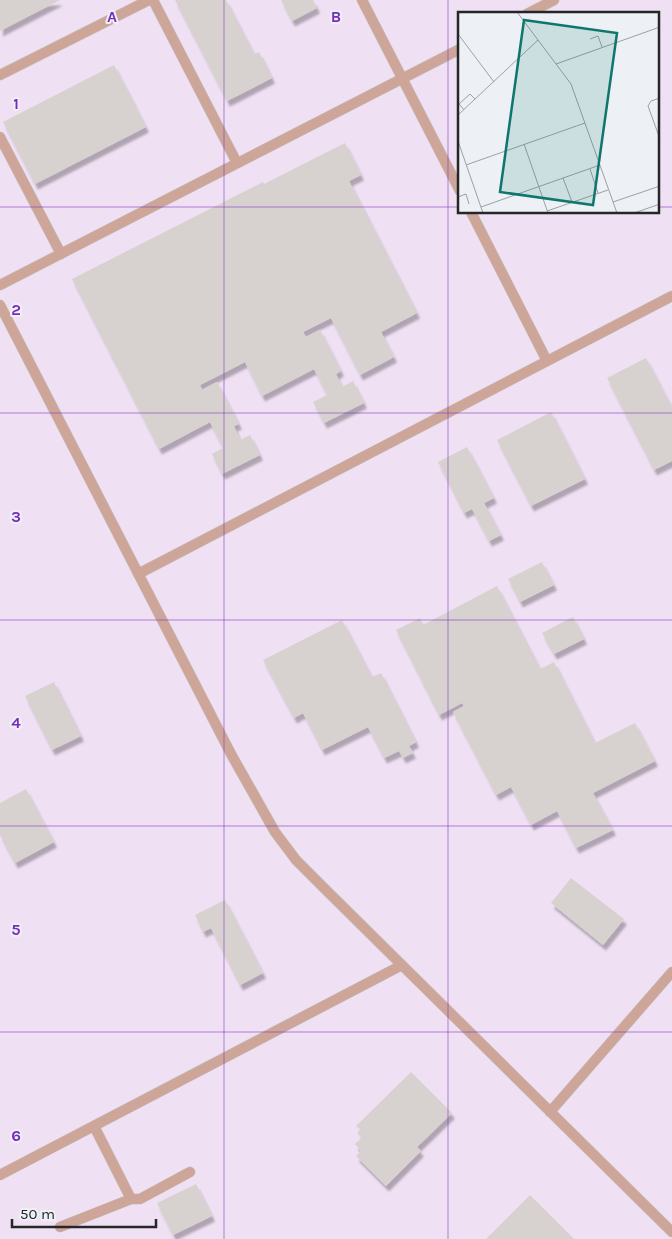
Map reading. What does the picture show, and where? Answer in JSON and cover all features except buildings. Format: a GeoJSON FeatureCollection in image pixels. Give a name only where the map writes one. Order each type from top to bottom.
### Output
{"type":"FeatureCollection","features":[{"type":"Feature","properties":{"kind":"lane"},"geometry":{"type":"LineString","coordinates":[[0,75],[149,0]]}},
{"type":"Feature","properties":{"kind":"lane"},"geometry":{"type":"LineString","coordinates":[[153,0],[237,163]]}},
{"type":"Feature","properties":{"kind":"lane"},"geometry":{"type":"LineString","coordinates":[[362,0],[458,187]]}},
{"type":"Feature","properties":{"kind":"lane"},"geometry":{"type":"LineString","coordinates":[[531,12],[554,0]]}},
{"type":"Feature","properties":{"kind":"lane"},"geometry":{"type":"LineString","coordinates":[[0,285],[458,50]]}},
{"type":"Feature","properties":{"kind":"lane"},"geometry":{"type":"LineString","coordinates":[[0,137],[61,254]]}},
{"type":"Feature","properties":{"kind":"lane"},"geometry":{"type":"LineString","coordinates":[[472,214],[547,361]]}},
{"type":"Feature","properties":{"kind":"lane"},"geometry":{"type":"LineString","coordinates":[[138,574],[672,296]]}},
{"type":"Feature","properties":{"kind":"lane"},"geometry":{"type":"LineString","coordinates":[[0,305],[231,754],[276,832],[296,860],[672,1232]]}},
{"type":"Feature","properties":{"kind":"lane"},"geometry":{"type":"LineString","coordinates":[[0,1175],[402,965]]}},
{"type":"Feature","properties":{"kind":"lane"},"geometry":{"type":"LineString","coordinates":[[550,1112],[672,972]]}},
{"type":"Feature","properties":{"kind":"lane"},"geometry":{"type":"LineString","coordinates":[[94,1126],[131,1199]]}},
{"type":"Feature","properties":{"kind":"lane"},"geometry":{"type":"LineString","coordinates":[[60,1227],[131,1199],[140,1199],[190,1172]]}},
{"type":"Feature","properties":{"kind":"shaded area"},"geometry":{"type":"Polygon","coordinates":[[[0,0],[672,0],[672,1239],[0,1239],[0,0]]]}}]}
